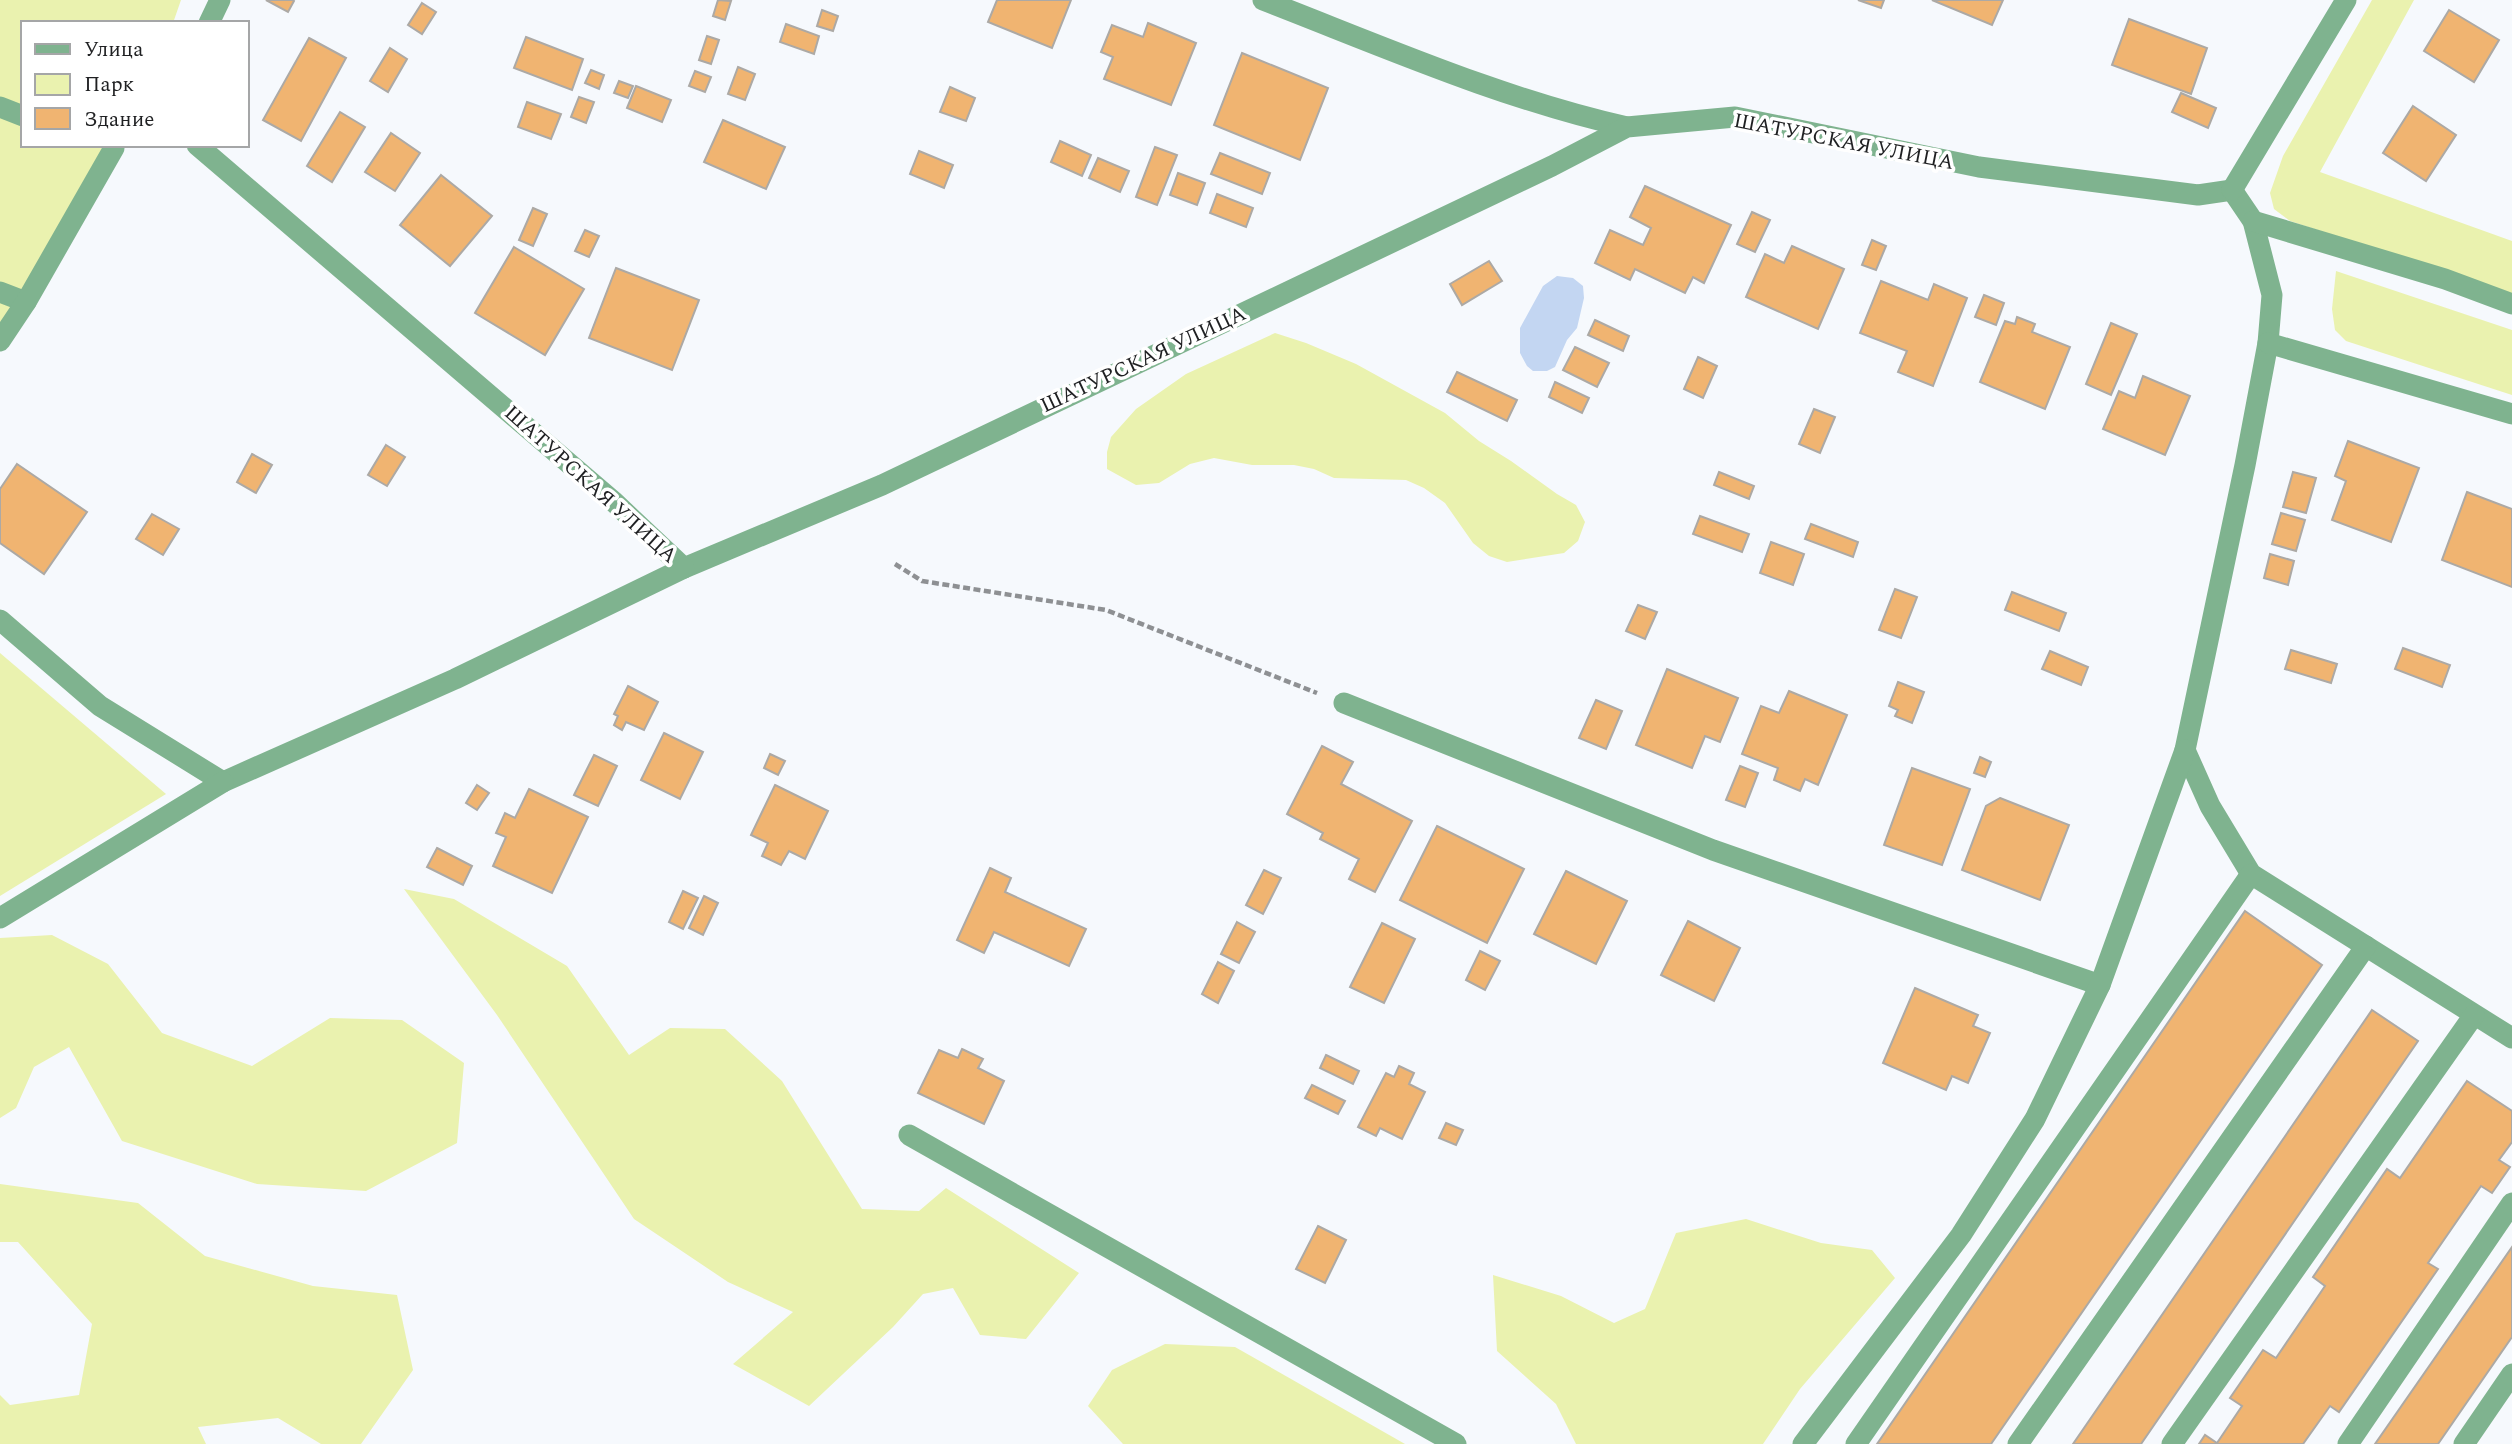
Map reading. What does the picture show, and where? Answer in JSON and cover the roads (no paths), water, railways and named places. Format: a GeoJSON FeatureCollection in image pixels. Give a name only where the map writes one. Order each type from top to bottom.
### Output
{"type":"FeatureCollection","features":[{"type":"Feature","properties":{"kind":"street"},"geometry":{"type":"LineString","coordinates":[[210,21],[220,0]]}},
{"type":"Feature","properties":{"kind":"street"},"geometry":{"type":"LineString","coordinates":[[1263,0],[1408,57],[1565,113],[1627,127]]}},
{"type":"Feature","properties":{"kind":"street"},"geometry":{"type":"LineString","coordinates":[[1803,1444],[1961,1235],[2035,1119],[2100,985],[2185,750],[2268,343],[2272,295],[2253,221],[2232,190],[2346,0]]}},
{"type":"Feature","properties":{"kind":"street"},"geometry":{"type":"LineString","coordinates":[[0,107],[21,115]]}},
{"type":"Feature","properties":{"kind":"street","name":"ШАТУРСКАЯ УЛИЦА"},"geometry":{"type":"LineString","coordinates":[[199,147],[613,501],[684,568],[882,485],[1552,166],[1627,127],[1735,117],[1979,167],[2198,195],[2232,190]]}},
{"type":"Feature","properties":{"kind":"street"},"geometry":{"type":"LineString","coordinates":[[0,341],[26,302],[111,147]]}},
{"type":"Feature","properties":{"kind":"street"},"geometry":{"type":"LineString","coordinates":[[2253,221],[2445,279],[2512,304]]}},
{"type":"Feature","properties":{"kind":"street"},"geometry":{"type":"LineString","coordinates":[[0,292],[26,302]]}},
{"type":"Feature","properties":{"kind":"street"},"geometry":{"type":"LineString","coordinates":[[2268,343],[2512,414]]}},
{"type":"Feature","properties":{"kind":"street"},"geometry":{"type":"LineString","coordinates":[[0,918],[223,782],[455,679],[684,568]]}},
{"type":"Feature","properties":{"kind":"street"},"geometry":{"type":"LineString","coordinates":[[0,620],[100,706],[223,782]]}},
{"type":"Feature","properties":{"kind":"street"},"geometry":{"type":"LineString","coordinates":[[1344,704],[1713,850],[2100,985]]}},
{"type":"Feature","properties":{"kind":"street"},"geometry":{"type":"LineString","coordinates":[[2185,750],[2210,806],[2251,874],[2512,1038]]}},
{"type":"Feature","properties":{"kind":"street"},"geometry":{"type":"LineString","coordinates":[[1856,1444],[2251,874]]}},
{"type":"Feature","properties":{"kind":"street"},"geometry":{"type":"LineString","coordinates":[[2018,1444],[2366,946]]}},
{"type":"Feature","properties":{"kind":"street"},"geometry":{"type":"LineString","coordinates":[[2172,1444],[2474,1015]]}},
{"type":"Feature","properties":{"kind":"street"},"geometry":{"type":"LineString","coordinates":[[909,1135],[1456,1444]]}},
{"type":"Feature","properties":{"kind":"street"},"geometry":{"type":"LineString","coordinates":[[2348,1444],[2512,1203]]}},
{"type":"Feature","properties":{"kind":"street"},"geometry":{"type":"LineString","coordinates":[[2464,1444],[2512,1374]]}},
{"type":"Feature","properties":{"kind":"water"},"geometry":{"type":"Polygon","coordinates":[[[1557,276],[1573,278],[1583,286],[1584,298],[1577,328],[1567,340],[1555,367],[1547,371],[1533,371],[1520,353],[1520,328],[1543,286],[1557,276]]]}}]}
